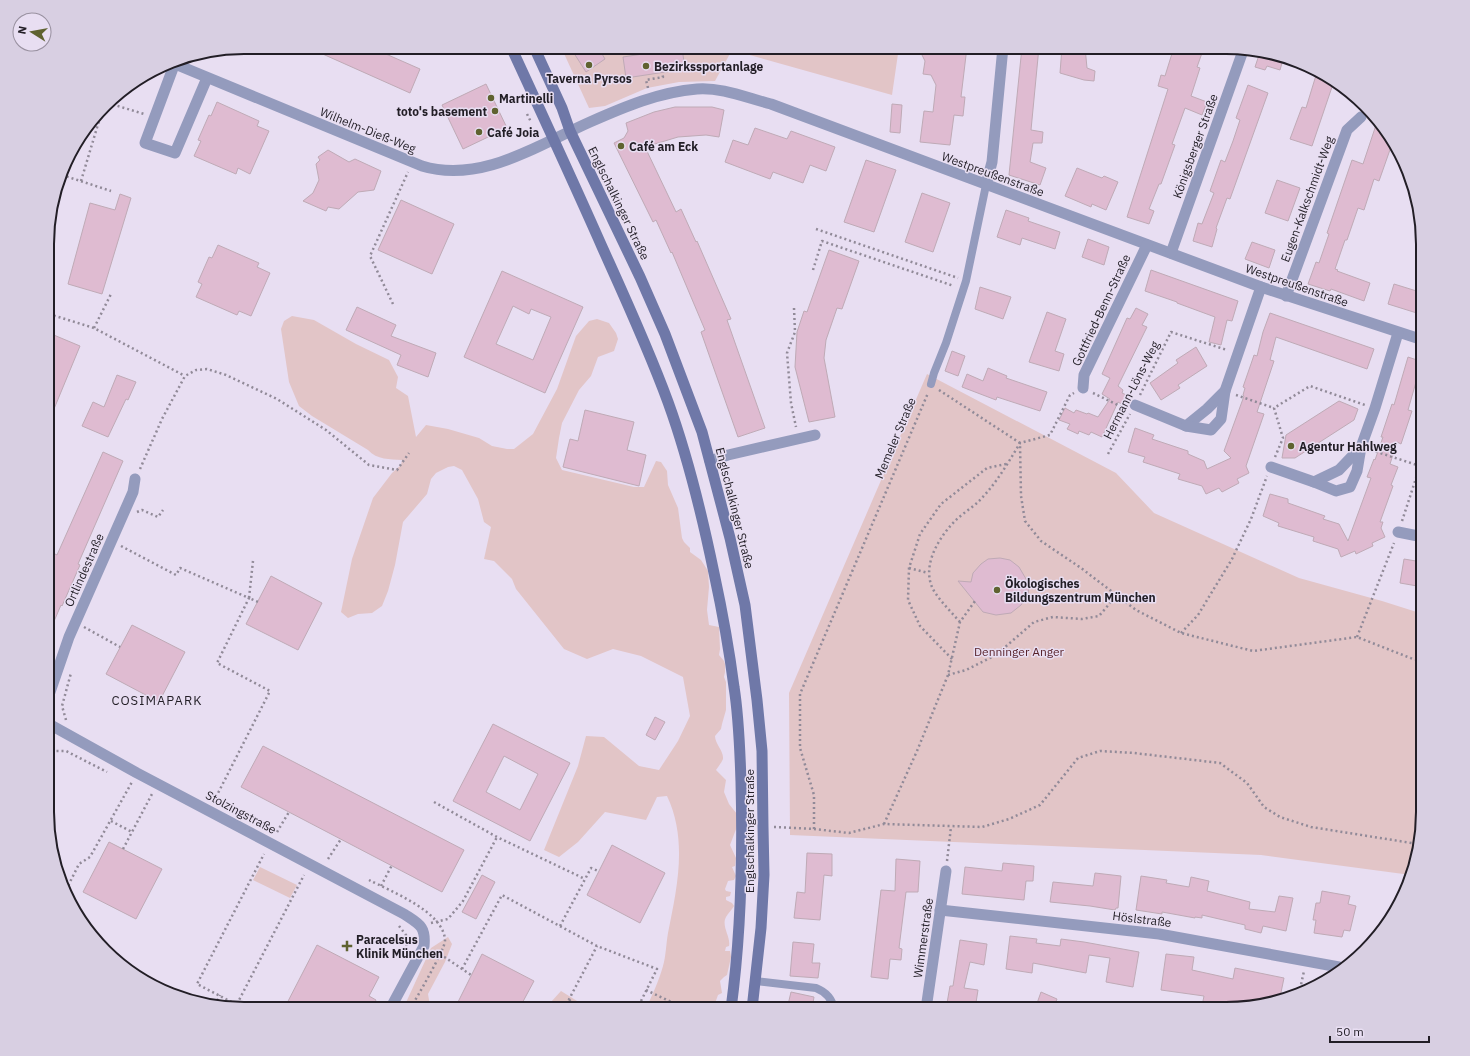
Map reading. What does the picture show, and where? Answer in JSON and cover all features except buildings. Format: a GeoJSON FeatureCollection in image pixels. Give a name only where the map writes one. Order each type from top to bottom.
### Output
{"type":"FeatureCollection","features":[{"type":"Feature","properties":{"kind":"main road","name":"Englschalkinger Straße"},"geometry":{"type":"LineString","coordinates":[[514,54],[640,332],[668,403],[691,475],[708,542],[722,611],[735,689],[740,753],[742,875],[732,1002]]}},
{"type":"Feature","properties":{"kind":"main road","name":"Englschalkinger Straße"},"geometry":{"type":"LineString","coordinates":[[537,54],[562,108],[570,131],[617,232],[640,277],[662,327],[702,432],[730,538],[745,605],[762,752],[764,875],[753,1002]]}},
{"type":"Feature","properties":{"kind":"street"},"geometry":{"type":"LineString","coordinates":[[986,185],[992,162],[1002,54]]}},
{"type":"Feature","properties":{"kind":"street","name":"Königsberger Straße"},"geometry":{"type":"LineString","coordinates":[[1171,253],[1242,54]]}},
{"type":"Feature","properties":{"kind":"street","name":"Wilhelm-Dieß-Weg"},"geometry":{"type":"LineString","coordinates":[[181,65],[207,78],[435,170],[450,171],[480,168],[502,162],[554,139]]}},
{"type":"Feature","properties":{"kind":"street"},"geometry":{"type":"LineString","coordinates":[[174,67],[145,143],[175,153],[207,78]]}},
{"type":"Feature","properties":{"kind":"street","name":"Westpreußenstraße"},"geometry":{"type":"LineString","coordinates":[[554,139],[607,114],[666,93],[698,89],[720,91],[771,104],[1261,287],[1416,338]]}},
{"type":"Feature","properties":{"kind":"street","name":"Eugen-Kalkschmidt-Weg"},"geometry":{"type":"LineString","coordinates":[[1286,296],[1347,130],[1361,117]]}},
{"type":"Feature","properties":{"kind":"street","name":"Gottfried-Benn-Straße"},"geometry":{"type":"LineString","coordinates":[[1083,388],[1084,375],[1147,244]]}},
{"type":"Feature","properties":{"kind":"street"},"geometry":{"type":"LineString","coordinates":[[1136,405],[1186,426],[1211,430],[1221,419],[1225,391],[1261,287]]}},
{"type":"Feature","properties":{"kind":"street"},"geometry":{"type":"LineString","coordinates":[[1271,467],[1336,491],[1350,487],[1356,471],[1361,447],[1375,408],[1398,333]]}},
{"type":"Feature","properties":{"kind":"street"},"geometry":{"type":"LineString","coordinates":[[1186,426],[1207,409],[1225,391]]}},
{"type":"Feature","properties":{"kind":"street"},"geometry":{"type":"LineString","coordinates":[[710,461],[728,455],[814,435]]}},
{"type":"Feature","properties":{"kind":"street"},"geometry":{"type":"LineString","coordinates":[[1314,482],[1339,470],[1361,447]]}},
{"type":"Feature","properties":{"kind":"street","name":"Ortlindestraße"},"geometry":{"type":"LineString","coordinates":[[54,680],[69,637],[116,543],[135,479]]}},
{"type":"Feature","properties":{"kind":"street"},"geometry":{"type":"LineString","coordinates":[[1398,532],[1416,536]]}},
{"type":"Feature","properties":{"kind":"street","name":"Stolzingstraße"},"geometry":{"type":"LineString","coordinates":[[54,727],[157,784],[404,914],[423,930]]}},
{"type":"Feature","properties":{"kind":"street","name":"Wimmerstraße"},"geometry":{"type":"LineString","coordinates":[[927,1002],[946,871]]}},
{"type":"Feature","properties":{"kind":"street","name":"Höslstraße"},"geometry":{"type":"LineString","coordinates":[[940,910],[1159,934],[1337,966]]}},
{"type":"Feature","properties":{"kind":"street"},"geometry":{"type":"LineString","coordinates":[[394,1002],[424,946],[423,930]]}},
{"type":"Feature","properties":{"kind":"lane"},"geometry":{"type":"LineString","coordinates":[[931,384],[966,281],[986,185]]}},
{"type":"Feature","properties":{"kind":"lane"},"geometry":{"type":"LineString","coordinates":[[756,981],[816,988],[830,997],[832,1002]]}},
{"type":"Feature","properties":{"kind":"path"},"geometry":{"type":"LineString","coordinates":[[648,80],[663,77],[662,73]]}},
{"type":"Feature","properties":{"kind":"path"},"geometry":{"type":"LineString","coordinates":[[115,105],[155,118]]}},
{"type":"Feature","properties":{"kind":"path"},"geometry":{"type":"LineString","coordinates":[[527,114],[531,122]]}},
{"type":"Feature","properties":{"kind":"path"},"geometry":{"type":"LineString","coordinates":[[81,181],[99,121]]}},
{"type":"Feature","properties":{"kind":"path"},"geometry":{"type":"LineString","coordinates":[[393,304],[370,256],[412,162]]}},
{"type":"Feature","properties":{"kind":"path"},"geometry":{"type":"LineString","coordinates":[[66,176],[111,191]]}},
{"type":"Feature","properties":{"kind":"path"},"geometry":{"type":"LineString","coordinates":[[816,229],[966,281]]}},
{"type":"Feature","properties":{"kind":"path"},"geometry":{"type":"LineString","coordinates":[[812,270],[822,241],[963,289]]}},
{"type":"Feature","properties":{"kind":"path"},"geometry":{"type":"LineString","coordinates":[[94,328],[111,294]]}},
{"type":"Feature","properties":{"kind":"path"},"geometry":{"type":"LineString","coordinates":[[794,308],[795,332],[787,354],[791,402],[799,438]]}},
{"type":"Feature","properties":{"kind":"path"},"geometry":{"type":"LineString","coordinates":[[54,316],[94,328],[185,376]]}},
{"type":"Feature","properties":{"kind":"path","name":"Hermann-Löns-Weg"},"geometry":{"type":"LineString","coordinates":[[1108,454],[1136,405],[1170,332],[1239,354]]}},
{"type":"Feature","properties":{"kind":"path"},"geometry":{"type":"LineString","coordinates":[[135,479],[162,419],[185,376],[196,370],[207,369],[226,375],[277,399],[326,430],[369,465],[397,470],[409,453]]}},
{"type":"Feature","properties":{"kind":"path"},"geometry":{"type":"LineString","coordinates":[[931,384],[1020,443]]}},
{"type":"Feature","properties":{"kind":"path","name":"Memeler Straße"},"geometry":{"type":"LineString","coordinates":[[814,829],[814,795],[800,748],[800,694],[931,384]]}},
{"type":"Feature","properties":{"kind":"path"},"geometry":{"type":"LineString","coordinates":[[1274,408],[1310,386],[1375,408]]}},
{"type":"Feature","properties":{"kind":"path"},"geometry":{"type":"LineString","coordinates":[[960,622],[935,593],[928,573],[933,554],[942,536],[957,519],[980,501],[997,479],[1020,443],[1050,435],[1070,396],[1083,388],[1127,409],[1136,405]]}},
{"type":"Feature","properties":{"kind":"path"},"geometry":{"type":"LineString","coordinates":[[1225,391],[1274,408]]}},
{"type":"Feature","properties":{"kind":"path"},"geometry":{"type":"LineString","coordinates":[[1181,633],[1198,615],[1232,559],[1252,519],[1283,438],[1274,408]]}},
{"type":"Feature","properties":{"kind":"path"},"geometry":{"type":"LineString","coordinates":[[1020,443],[1021,496],[1025,521],[1041,541],[1081,568],[1136,610],[1181,633],[1253,651],[1357,637],[1416,660]]}},
{"type":"Feature","properties":{"kind":"path"},"geometry":{"type":"LineString","coordinates":[[1361,447],[1416,464]]}},
{"type":"Feature","properties":{"kind":"path"},"geometry":{"type":"LineString","coordinates":[[952,659],[920,626],[908,600],[909,568],[920,534],[941,504],[988,468],[1007,464]]}},
{"type":"Feature","properties":{"kind":"path"},"geometry":{"type":"LineString","coordinates":[[1357,637],[1386,566],[1416,480]]}},
{"type":"Feature","properties":{"kind":"path"},"geometry":{"type":"LineString","coordinates":[[134,514],[142,510],[158,517],[163,510]]}},
{"type":"Feature","properties":{"kind":"path"},"geometry":{"type":"LineString","coordinates":[[116,543],[123,539]]}},
{"type":"Feature","properties":{"kind":"path"},"geometry":{"type":"LineString","coordinates":[[116,543],[118,551]]}},
{"type":"Feature","properties":{"kind":"path"},"geometry":{"type":"LineString","coordinates":[[116,543],[176,575],[180,568],[258,602]]}},
{"type":"Feature","properties":{"kind":"path"},"geometry":{"type":"LineString","coordinates":[[210,811],[270,691],[217,664],[249,598],[253,561]]}},
{"type":"Feature","properties":{"kind":"path"},"geometry":{"type":"LineString","coordinates":[[909,568],[928,573]]}},
{"type":"Feature","properties":{"kind":"path"},"geometry":{"type":"LineString","coordinates":[[948,675],[966,670],[996,655],[1034,622],[1053,617],[1082,619],[1099,616],[1116,596]]}},
{"type":"Feature","properties":{"kind":"path"},"geometry":{"type":"LineString","coordinates":[[884,824],[917,752],[948,675],[960,622],[975,601]]}},
{"type":"Feature","properties":{"kind":"path"},"geometry":{"type":"LineString","coordinates":[[82,633],[87,620]]}},
{"type":"Feature","properties":{"kind":"path"},"geometry":{"type":"LineString","coordinates":[[84,627],[120,647]]}},
{"type":"Feature","properties":{"kind":"path"},"geometry":{"type":"LineString","coordinates":[[65,719],[62,706],[72,668]]}},
{"type":"Feature","properties":{"kind":"path"},"geometry":{"type":"LineString","coordinates":[[763,827],[814,829],[849,833],[884,824],[982,827],[1009,820],[1040,805],[1078,758],[1100,751],[1134,753],[1220,763],[1247,783],[1264,807],[1280,817],[1311,827],[1413,843]]}},
{"type":"Feature","properties":{"kind":"path"},"geometry":{"type":"LineString","coordinates":[[68,886],[80,864],[90,857],[137,773]]}},
{"type":"Feature","properties":{"kind":"path"},"geometry":{"type":"LineString","coordinates":[[123,849],[157,784]]}},
{"type":"Feature","properties":{"kind":"path"},"geometry":{"type":"LineString","coordinates":[[434,802],[497,837],[585,879]]}},
{"type":"Feature","properties":{"kind":"path"},"geometry":{"type":"LineString","coordinates":[[277,832],[289,812]]}},
{"type":"Feature","properties":{"kind":"path"},"geometry":{"type":"LineString","coordinates":[[111,821],[132,832]]}},
{"type":"Feature","properties":{"kind":"path"},"geometry":{"type":"LineString","coordinates":[[946,871],[951,827]]}},
{"type":"Feature","properties":{"kind":"path"},"geometry":{"type":"LineString","coordinates":[[423,930],[437,922],[448,919],[463,901],[497,837]]}},
{"type":"Feature","properties":{"kind":"path"},"geometry":{"type":"LineString","coordinates":[[328,859],[340,839]]}},
{"type":"Feature","properties":{"kind":"path"},"geometry":{"type":"LineString","coordinates":[[233,1002],[197,984],[264,854]]}},
{"type":"Feature","properties":{"kind":"path"},"geometry":{"type":"LineString","coordinates":[[380,886],[392,865]]}},
{"type":"Feature","properties":{"kind":"path"},"geometry":{"type":"LineString","coordinates":[[560,926],[591,868],[598,871]]}},
{"type":"Feature","properties":{"kind":"path"},"geometry":{"type":"LineString","coordinates":[[238,1002],[304,875]]}},
{"type":"Feature","properties":{"kind":"path"},"geometry":{"type":"LineString","coordinates":[[462,969],[502,895],[596,946],[657,968],[640,1002]]}},
{"type":"Feature","properties":{"kind":"path"},"geometry":{"type":"LineString","coordinates":[[414,1002],[440,954],[445,941],[437,922]]}},
{"type":"Feature","properties":{"kind":"path"},"geometry":{"type":"LineString","coordinates":[[572,1002],[569,1000],[596,946]]}},
{"type":"Feature","properties":{"kind":"path"},"geometry":{"type":"LineString","coordinates":[[440,954],[471,975]]}},
{"type":"Feature","properties":{"kind":"path"},"geometry":{"type":"LineString","coordinates":[[1300,988],[1306,961]]}},
{"type":"Feature","properties":{"kind":"path"},"geometry":{"type":"LineString","coordinates":[[646,990],[671,1002]]}},
{"type":"Feature","properties":{"kind":"path"},"geometry":{"type":"LineString","coordinates":[[218,1000],[220,995]]}},
{"type":"Feature","properties":{"kind":"green space","name":"Bezirkssportanlage"},"geometry":{"type":"Polygon","coordinates":[[[564,54],[730,54],[715,81],[679,82],[647,88],[605,106],[589,108],[564,54]]]}},
{"type":"Feature","properties":{"kind":"green space","name":"Bezirkssportanlage"},"geometry":{"type":"Polygon","coordinates":[[[746,54],[898,54],[892,95],[746,54]]]}},
{"type":"Feature","properties":{"kind":"green space"},"geometry":{"type":"Polygon","coordinates":[[[292,316],[314,320],[356,344],[389,360],[398,377],[396,388],[408,396],[416,437],[426,425],[448,429],[479,438],[492,446],[507,449],[514,449],[533,434],[557,389],[576,336],[589,321],[597,319],[609,323],[616,333],[618,339],[614,351],[598,357],[591,376],[579,390],[562,423],[556,458],[562,470],[634,487],[644,487],[656,461],[661,462],[667,471],[668,485],[678,508],[682,538],[690,548],[690,552],[701,560],[708,571],[709,587],[707,610],[709,625],[719,627],[719,655],[725,664],[724,677],[726,682],[726,710],[721,729],[715,736],[723,759],[716,770],[726,780],[724,792],[729,804],[737,814],[738,824],[730,845],[736,858],[735,866],[732,867],[736,876],[734,880],[728,881],[725,889],[726,891],[731,892],[730,896],[726,897],[726,900],[734,906],[725,920],[725,928],[729,939],[729,946],[726,947],[725,951],[730,951],[731,957],[727,975],[720,981],[722,993],[718,995],[716,1002],[649,1002],[664,962],[675,899],[679,864],[677,830],[667,796],[657,797],[646,820],[605,812],[578,842],[559,857],[544,850],[578,766],[586,736],[604,737],[639,766],[659,770],[678,741],[690,716],[683,677],[641,656],[613,649],[587,659],[564,649],[516,589],[512,579],[494,561],[484,559],[491,527],[484,522],[478,499],[462,470],[454,466],[448,467],[436,473],[431,479],[427,494],[403,522],[395,565],[382,606],[372,613],[358,614],[348,618],[341,612],[352,559],[373,498],[392,473],[401,465],[402,460],[375,456],[368,450],[312,416],[299,406],[289,382],[281,329],[284,321],[292,316]]]}},
{"type":"Feature","properties":{"kind":"green space","name":"Denninger Anger"},"geometry":{"type":"Polygon","coordinates":[[[927,374],[1116,473],[1154,513],[1299,578],[1416,612],[1416,825],[1410,861],[1406,874],[1261,855],[790,835],[789,693],[927,374]]]}},
{"type":"Feature","properties":{"kind":"green space"},"geometry":{"type":"Polygon","coordinates":[[[260,867],[297,885],[290,898],[253,880],[260,867]]]}},
{"type":"Feature","properties":{"kind":"green space"},"geometry":{"type":"Polygon","coordinates":[[[448,937],[452,944],[445,962],[428,994],[429,1002],[406,1002],[431,948],[448,937]]]}},
{"type":"Feature","properties":{"kind":"green space"},"geometry":{"type":"Polygon","coordinates":[[[561,991],[579,1002],[551,1002],[561,991]]]}},
{"type":"Feature","properties":{"kind":"place","name":"Taverna Pyrsos"},"geometry":{"type":"Point","coordinates":[589,65]}},
{"type":"Feature","properties":{"kind":"place","name":"Bezirkssportanlage"},"geometry":{"type":"Point","coordinates":[646,66]}},
{"type":"Feature","properties":{"kind":"place","name":"Martinelli"},"geometry":{"type":"Point","coordinates":[491,98]}},
{"type":"Feature","properties":{"kind":"place","name":"toto's basement"},"geometry":{"type":"Point","coordinates":[495,111]}},
{"type":"Feature","properties":{"kind":"place","name":"Café Joia"},"geometry":{"type":"Point","coordinates":[479,132]}},
{"type":"Feature","properties":{"kind":"place","name":"Café am Eck"},"geometry":{"type":"Point","coordinates":[621,146]}},
{"type":"Feature","properties":{"kind":"place","name":"Agentur Hahlweg"},"geometry":{"type":"Point","coordinates":[1291,446]}},
{"type":"Feature","properties":{"kind":"place","name":"Ökologisches Bildungszentrum München"},"geometry":{"type":"Point","coordinates":[997,590]}},
{"type":"Feature","properties":{"kind":"place","name":"Paracelsus Klinik München"},"geometry":{"type":"Point","coordinates":[347,946]}},
{"type":"Feature","properties":{"kind":"district","name":"COSIMAPARK"},"geometry":{"type":"Point","coordinates":[157,700]}}]}
